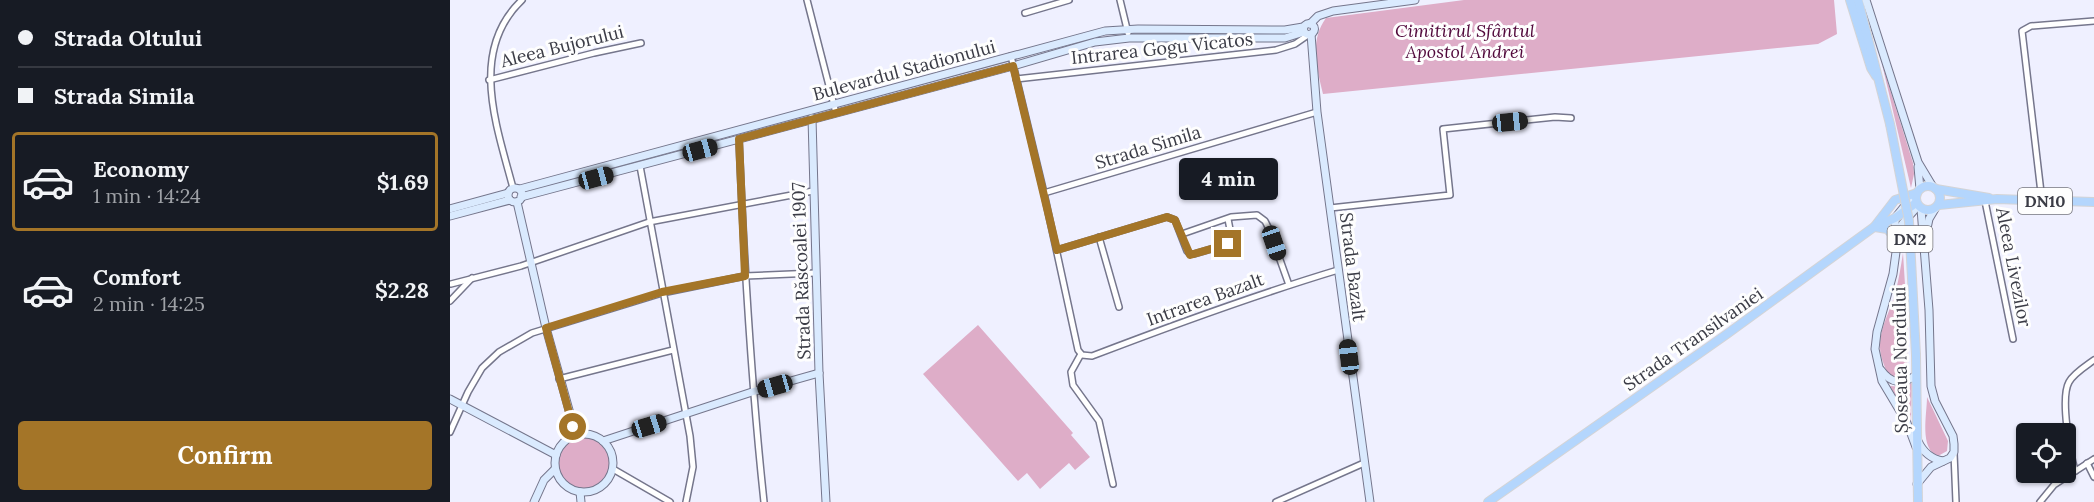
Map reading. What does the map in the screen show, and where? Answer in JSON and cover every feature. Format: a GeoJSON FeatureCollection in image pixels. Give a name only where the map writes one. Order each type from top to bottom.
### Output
{"type":"FeatureCollection","features":[{"type":"Feature","properties":{"kind":"main road"},"geometry":{"type":"LineString","coordinates":[[1308,30],[1323,14],[1333,11],[1415,0]]}},
{"type":"Feature","properties":{"kind":"main road","name":"Șoseaua Nordului"},"geometry":{"type":"LineString","coordinates":[[1850,0],[1871,68],[1878,80]]}},
{"type":"Feature","properties":{"kind":"main road","name":"Șoseaua Nordului"},"geometry":{"type":"LineString","coordinates":[[1858,0],[1890,124],[1909,221],[1914,281],[1918,502]]}},
{"type":"Feature","properties":{"kind":"main road"},"geometry":{"type":"LineString","coordinates":[[1866,0],[1918,162],[1940,195],[1937,207],[1929,219],[1924,242]]}},
{"type":"Feature","properties":{"kind":"main road","name":"Bulevardul Stadionului"},"geometry":{"type":"LineString","coordinates":[[450,216],[515,195],[1093,33],[1127,29],[1308,30]]}},
{"type":"Feature","properties":{"kind":"main road","name":"Bulevardul Stadionului"},"geometry":{"type":"LineString","coordinates":[[450,209],[640,166],[1095,42],[1129,38],[1285,38],[1308,30]]}},
{"type":"Feature","properties":{"kind":"main road","name":"Strada Bazalt"},"geometry":{"type":"LineString","coordinates":[[1308,30],[1370,502]]}},
{"type":"Feature","properties":{"kind":"main road","name":"Strada Răscoalei 1907"},"geometry":{"type":"LineString","coordinates":[[812,111],[819,373],[826,502]]}},
{"type":"Feature","properties":{"kind":"main road"},"geometry":{"type":"LineString","coordinates":[[1917,484],[1931,467],[1945,461],[1954,452],[1953,436],[1935,401],[1931,386],[1929,310],[1918,200],[1918,162]]}},
{"type":"Feature","properties":{"kind":"main road"},"geometry":{"type":"LineString","coordinates":[[1934,188],[1928,186],[1918,200],[1903,223],[1895,237],[1887,229],[1874,227],[1894,200],[1918,200],[1930,211],[1937,207]]}},
{"type":"Feature","properties":{"kind":"main road","name":"DN10"},"geometry":{"type":"LineString","coordinates":[[1934,188],[1997,199],[2094,202]]}},
{"type":"Feature","properties":{"kind":"main road"},"geometry":{"type":"LineString","coordinates":[[515,195],[546,328],[576,435]]}},
{"type":"Feature","properties":{"kind":"main road","name":"DN10"},"geometry":{"type":"LineString","coordinates":[[1937,207],[1997,199]]}},
{"type":"Feature","properties":{"kind":"main road","name":"Strada Transilvaniei"},"geometry":{"type":"LineString","coordinates":[[1488,502],[1736,328],[1874,227],[1895,218],[1918,200]]}},
{"type":"Feature","properties":{"kind":"main road","name":"Șoseaua Nordului"},"geometry":{"type":"LineString","coordinates":[[1878,368],[1875,349],[1893,274],[1895,218]]}},
{"type":"Feature","properties":{"kind":"main road"},"geometry":{"type":"LineString","coordinates":[[1878,368],[1895,382],[1903,382],[1917,375]]}},
{"type":"Feature","properties":{"kind":"main road"},"geometry":{"type":"LineString","coordinates":[[1878,368],[1882,381],[1907,423],[1917,450]]}},
{"type":"Feature","properties":{"kind":"main road"},"geometry":{"type":"LineString","coordinates":[[603,441],[752,392],[819,373]]}},
{"type":"Feature","properties":{"kind":"main road"},"geometry":{"type":"LineString","coordinates":[[450,399],[556,455]]}},
{"type":"Feature","properties":{"kind":"main road"},"geometry":{"type":"LineString","coordinates":[[587,434],[603,441],[611,451],[614,464],[607,481],[601,487],[588,492],[580,492],[566,486],[555,469],[556,455],[564,442],[576,435],[587,434]]}},
{"type":"Feature","properties":{"kind":"main road"},"geometry":{"type":"LineString","coordinates":[[1917,438],[1921,448],[1929,456],[1945,461]]}},
{"type":"Feature","properties":{"kind":"main road"},"geometry":{"type":"LineString","coordinates":[[534,502],[544,480],[555,469]]}},
{"type":"Feature","properties":{"kind":"main road"},"geometry":{"type":"LineString","coordinates":[[580,492],[581,502]]}},
{"type":"Feature","properties":{"kind":"street"},"geometry":{"type":"LineString","coordinates":[[515,195],[494,117],[489,80],[495,44],[510,13],[522,0]]}},
{"type":"Feature","properties":{"kind":"street"},"geometry":{"type":"LineString","coordinates":[[807,0],[836,113]]}},
{"type":"Feature","properties":{"kind":"street"},"geometry":{"type":"LineString","coordinates":[[1026,13],[1069,0]]}},
{"type":"Feature","properties":{"kind":"street"},"geometry":{"type":"LineString","coordinates":[[1120,0],[1129,38]]}},
{"type":"Feature","properties":{"kind":"street"},"geometry":{"type":"LineString","coordinates":[[2042,201],[2023,34],[2025,28],[2031,26],[2094,21]]}},
{"type":"Feature","properties":{"kind":"street","name":"Intrarea Gogu Vicatos"},"geometry":{"type":"LineString","coordinates":[[1016,79],[1276,50],[1295,44],[1308,30]]}},
{"type":"Feature","properties":{"kind":"street","name":"Aleea Bujorului"},"geometry":{"type":"LineString","coordinates":[[489,80],[641,43]]}},
{"type":"Feature","properties":{"kind":"street"},"geometry":{"type":"LineString","coordinates":[[1011,56],[1078,350],[1082,355],[1071,372],[1073,385],[1099,421],[1113,484]]}},
{"type":"Feature","properties":{"kind":"street","name":"Strada Simila"},"geometry":{"type":"LineString","coordinates":[[1044,193],[1317,112]]}},
{"type":"Feature","properties":{"kind":"street"},"geometry":{"type":"LineString","coordinates":[[1330,208],[1450,195],[1443,129],[1555,117],[1571,118]]}},
{"type":"Feature","properties":{"kind":"street"},"geometry":{"type":"LineString","coordinates":[[739,139],[752,392],[764,502]]}},
{"type":"Feature","properties":{"kind":"street"},"geometry":{"type":"LineString","coordinates":[[640,166],[690,436],[693,467],[686,502]]}},
{"type":"Feature","properties":{"kind":"street"},"geometry":{"type":"LineString","coordinates":[[451,284],[531,262],[649,222],[813,191]]}},
{"type":"Feature","properties":{"kind":"street","name":"Aleea Livezilor"},"geometry":{"type":"LineString","coordinates":[[1985,201],[2013,339]]}},
{"type":"Feature","properties":{"kind":"street"},"geometry":{"type":"LineString","coordinates":[[1182,234],[1228,219],[1257,215],[1265,221],[1289,285]]}},
{"type":"Feature","properties":{"kind":"street"},"geometry":{"type":"LineString","coordinates":[[1057,250],[1167,217],[1175,220],[1190,255],[1228,244],[1233,235],[1228,219]]}},
{"type":"Feature","properties":{"kind":"street"},"geometry":{"type":"LineString","coordinates":[[1099,237],[1119,307]]}},
{"type":"Feature","properties":{"kind":"street","name":"Intrarea Bazalt"},"geometry":{"type":"LineString","coordinates":[[1082,355],[1092,356],[1289,285],[1338,270]]}},
{"type":"Feature","properties":{"kind":"street"},"geometry":{"type":"LineString","coordinates":[[450,432],[475,379],[491,359],[520,339],[546,328],[662,292],[745,276],[816,273]]}},
{"type":"Feature","properties":{"kind":"street"},"geometry":{"type":"LineString","coordinates":[[450,301],[472,278]]}},
{"type":"Feature","properties":{"kind":"street"},"geometry":{"type":"LineString","coordinates":[[559,379],[673,350]]}},
{"type":"Feature","properties":{"kind":"street"},"geometry":{"type":"LineString","coordinates":[[2067,423],[2067,387],[2075,375],[2094,360]]}},
{"type":"Feature","properties":{"kind":"street"},"geometry":{"type":"LineString","coordinates":[[1954,452],[1956,502]]}},
{"type":"Feature","properties":{"kind":"street"},"geometry":{"type":"LineString","coordinates":[[2076,470],[2094,459]]}},
{"type":"Feature","properties":{"kind":"street"},"geometry":{"type":"LineString","coordinates":[[1276,502],[1364,463]]}},
{"type":"Feature","properties":{"kind":"street"},"geometry":{"type":"LineString","coordinates":[[2087,464],[2094,477]]}},
{"type":"Feature","properties":{"kind":"street"},"geometry":{"type":"LineString","coordinates":[[613,469],[670,502]]}},
{"type":"Feature","properties":{"kind":"street"},"geometry":{"type":"LineString","coordinates":[[2040,502],[2057,483]]}},
{"type":"Feature","properties":{"kind":"green space","name":"Cimitirul Sfântul Apostol Andrei"},"geometry":{"type":"Polygon","coordinates":[[[1464,0],[1834,0],[1837,34],[1818,44],[1323,94],[1316,46],[1326,18],[1464,0]]]}},
{"type":"Feature","properties":{"kind":"green space"},"geometry":{"type":"Polygon","coordinates":[[[1882,64],[1913,163],[1914,174],[1911,188],[1882,64]]]}},
{"type":"Feature","properties":{"kind":"green space"},"geometry":{"type":"Polygon","coordinates":[[[1903,253],[1908,333],[1907,370],[1906,375],[1897,378],[1889,374],[1885,368],[1880,343],[1896,290],[1903,253]]]}},
{"type":"Feature","properties":{"kind":"green space"},"geometry":{"type":"Polygon","coordinates":[[[978,325],[1073,433],[1071,435],[1090,457],[1075,470],[1069,463],[1040,489],[1027,473],[1018,481],[923,374],[978,325]]]}},
{"type":"Feature","properties":{"kind":"green space"},"geometry":{"type":"Polygon","coordinates":[[[1912,383],[1911,422],[1890,386],[1904,387],[1912,383]]]}},
{"type":"Feature","properties":{"kind":"green space"},"geometry":{"type":"Polygon","coordinates":[[[1927,397],[1948,441],[1947,451],[1938,456],[1932,452],[1926,439],[1927,397]]]}},
{"type":"Feature","properties":{"kind":"green space"},"geometry":{"type":"Polygon","coordinates":[[[578,434],[590,434],[605,442],[613,457],[613,469],[605,484],[590,492],[578,492],[563,484],[555,469],[555,457],[563,442],[578,434]]]}},
{"type":"Feature","properties":{"kind":"route"},"geometry":{"type":"LineString","coordinates":[[573,427],[546,328],[662,292],[745,276],[739,139],[1013,66],[1057,250],[1167,217],[1175,220],[1190,255],[1228,244]]}}]}
